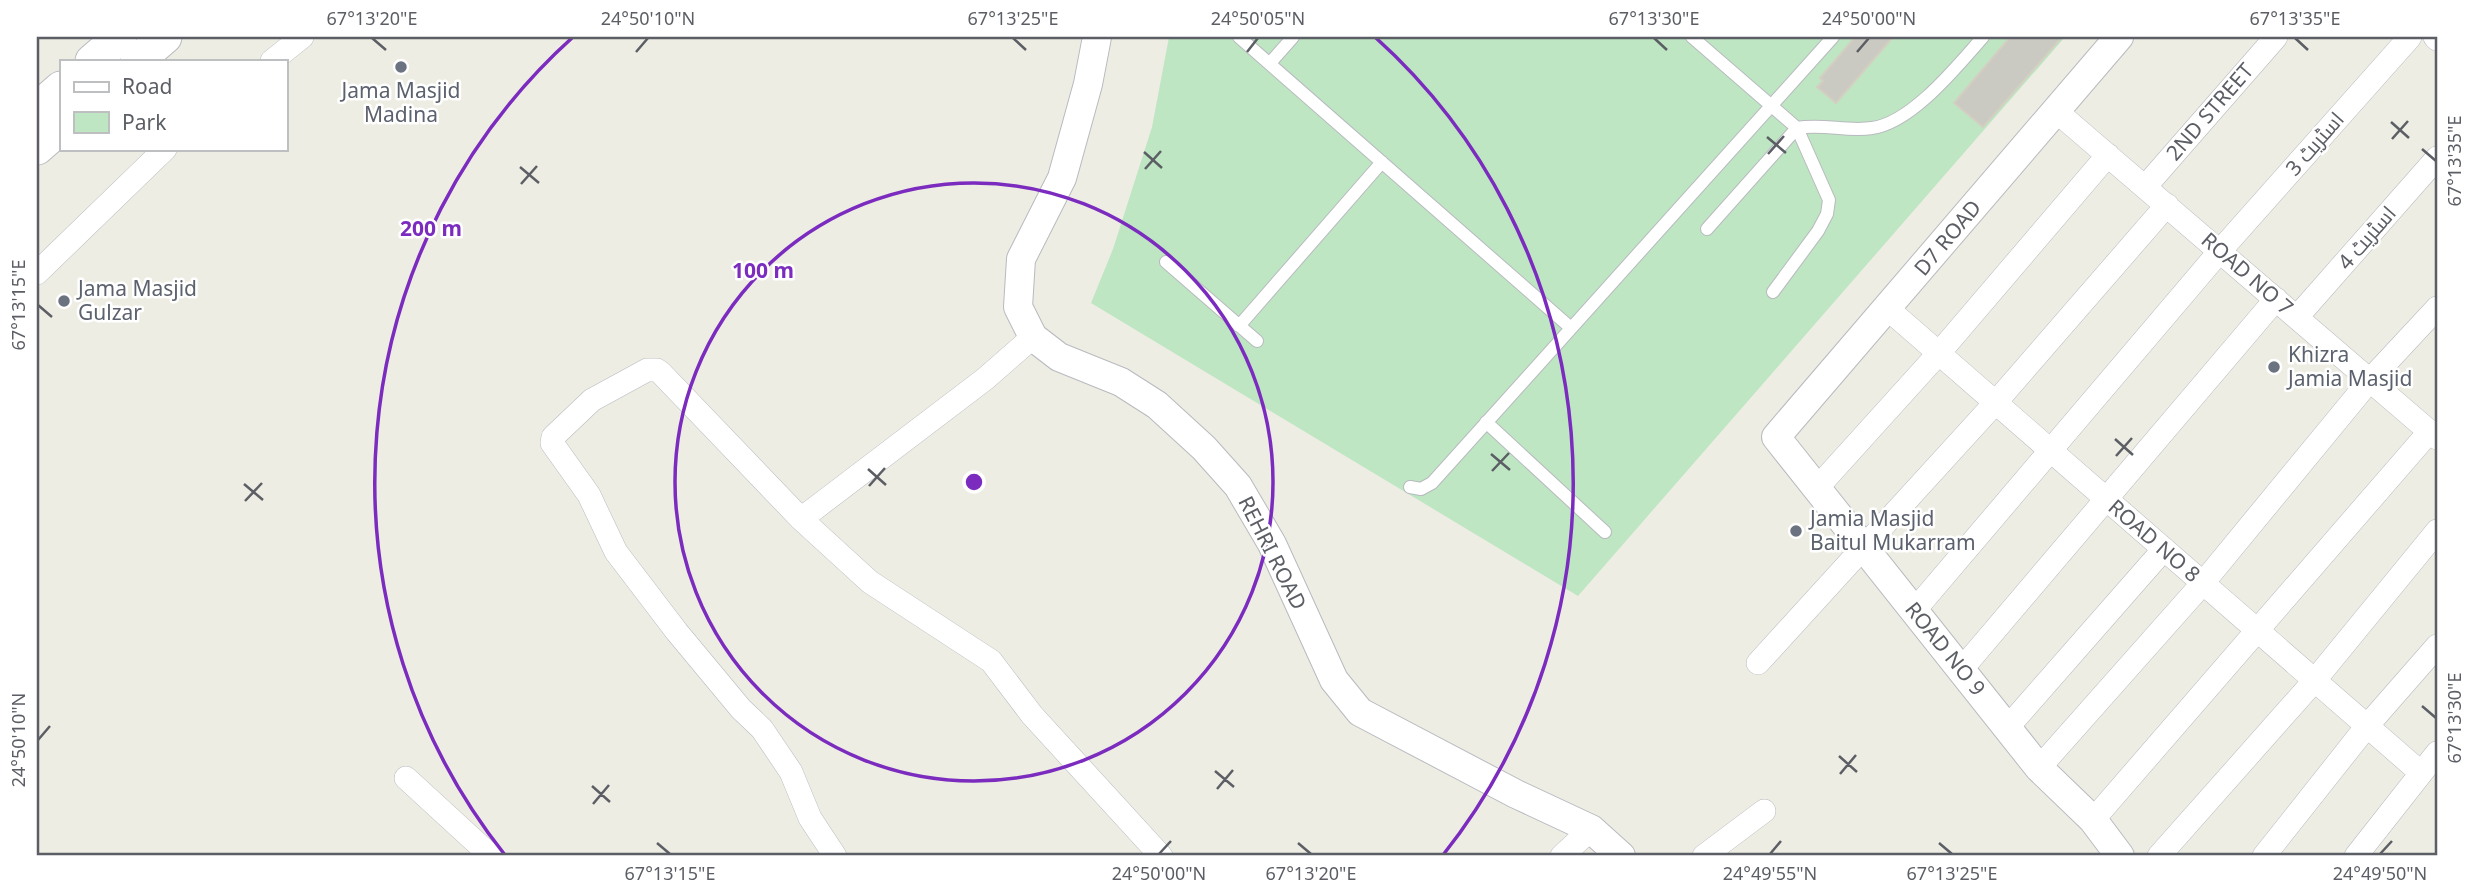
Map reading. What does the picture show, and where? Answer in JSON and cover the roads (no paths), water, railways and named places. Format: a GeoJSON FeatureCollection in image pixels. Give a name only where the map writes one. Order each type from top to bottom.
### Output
{"type":"FeatureCollection","features":[{"type":"Feature","properties":{"kind":"main road"},"geometry":{"type":"LineString","coordinates":[[93,60],[120,37]]}},
{"type":"Feature","properties":{"kind":"main road"},"geometry":{"type":"LineString","coordinates":[[138,60],[165,37]]}},
{"type":"Feature","properties":{"kind":"main road"},"geometry":{"type":"LineString","coordinates":[[37,148],[50,102]]}},
{"type":"Feature","properties":{"kind":"street"},"geometry":{"type":"LineString","coordinates":[[273,60],[302,37]]}},
{"type":"Feature","properties":{"kind":"street","name":"REHRI ROAD"},"geometry":{"type":"LineString","coordinates":[[1097,37],[1088,84],[1062,178],[1021,259],[1018,307],[1033,338],[1059,357],[1121,382],[1157,405],[1204,448],[1238,485],[1272,544],[1334,680],[1360,712],[1516,794],[1591,829],[1621,856]]}},
{"type":"Feature","properties":{"kind":"street","name":"D7 ROAD"},"geometry":{"type":"LineString","coordinates":[[1776,437],[2119,37]]}},
{"type":"Feature","properties":{"kind":"street","name":"2ND STREET"},"geometry":{"type":"LineString","coordinates":[[2145,187],[2276,37]]}},
{"type":"Feature","properties":{"kind":"street","name":"اسٹریٹ 3"},"geometry":{"type":"LineString","coordinates":[[1914,611],[2220,251],[2410,37]]}},
{"type":"Feature","properties":{"kind":"street","name":"ROAD NO 7"},"geometry":{"type":"LineString","coordinates":[[2056,111],[2433,434]]}},
{"type":"Feature","properties":{"kind":"street"},"geometry":{"type":"LineString","coordinates":[[37,273],[164,150]]}},
{"type":"Feature","properties":{"kind":"street"},"geometry":{"type":"LineString","coordinates":[[1817,488],[1939,352],[2108,155]]}},
{"type":"Feature","properties":{"kind":"street","name":"اسٹریٹ 4"},"geometry":{"type":"LineString","coordinates":[[2298,317],[2437,158]]}},
{"type":"Feature","properties":{"kind":"street"},"geometry":{"type":"LineString","coordinates":[[1758,663],[1996,402],[2167,205]]}},
{"type":"Feature","properties":{"kind":"street"},"geometry":{"type":"LineString","coordinates":[[1961,670],[2276,299]]}},
{"type":"Feature","properties":{"kind":"street"},"geometry":{"type":"LineString","coordinates":[[2039,768],[2203,583],[2371,380],[2437,308]]}},
{"type":"Feature","properties":{"kind":"street","name":"ROAD NO 8"},"geometry":{"type":"LineString","coordinates":[[1888,309],[2420,772]]}},
{"type":"Feature","properties":{"kind":"street"},"geometry":{"type":"LineString","coordinates":[[801,519],[985,379],[1033,338]]}},
{"type":"Feature","properties":{"kind":"street"},"geometry":{"type":"LineString","coordinates":[[835,856],[810,818],[791,772],[762,729],[741,709],[677,632],[616,552],[589,495],[554,445],[552,439],[592,400],[647,370],[657,370],[801,519],[870,582],[991,661],[1032,715],[1161,856]]}},
{"type":"Feature","properties":{"kind":"street"},"geometry":{"type":"LineString","coordinates":[[2093,820],[2433,434]]}},
{"type":"Feature","properties":{"kind":"street","name":"ROAD NO 9"},"geometry":{"type":"LineString","coordinates":[[1776,437],[2039,768],[2093,820],[2120,856]]}},
{"type":"Feature","properties":{"kind":"street"},"geometry":{"type":"LineString","coordinates":[[2159,856],[2315,680],[2437,531]]}},
{"type":"Feature","properties":{"kind":"street"},"geometry":{"type":"LineString","coordinates":[[2007,728],[2164,549]]}},
{"type":"Feature","properties":{"kind":"street"},"geometry":{"type":"LineString","coordinates":[[2264,856],[2367,726],[2437,646]]}},
{"type":"Feature","properties":{"kind":"street"},"geometry":{"type":"LineString","coordinates":[[2356,856],[2420,772],[2437,754]]}},
{"type":"Feature","properties":{"kind":"street"},"geometry":{"type":"LineString","coordinates":[[406,778],[491,856]]}},
{"type":"Feature","properties":{"kind":"street"},"geometry":{"type":"LineString","coordinates":[[1704,856],[1764,811]]}},
{"type":"Feature","properties":{"kind":"street"},"geometry":{"type":"LineString","coordinates":[[1562,856],[1591,829]]}},
{"type":"Feature","properties":{"kind":"lane"},"geometry":{"type":"LineString","coordinates":[[1239,37],[1571,328]]}},
{"type":"Feature","properties":{"kind":"lane"},"geometry":{"type":"LineString","coordinates":[[1270,63],[1293,37]]}},
{"type":"Feature","properties":{"kind":"lane"},"geometry":{"type":"LineString","coordinates":[[1692,37],[1797,128],[1829,200],[1827,214],[1818,231],[1773,292]]}},
{"type":"Feature","properties":{"kind":"lane"},"geometry":{"type":"LineString","coordinates":[[1410,487],[1421,489],[1432,483],[1833,37]]}},
{"type":"Feature","properties":{"kind":"lane"},"geometry":{"type":"LineString","coordinates":[[1707,229],[1797,128],[1812,125],[1874,128],[1902,116],[1941,85],[1983,37]]}},
{"type":"Feature","properties":{"kind":"lane"},"geometry":{"type":"LineString","coordinates":[[1239,326],[1382,162]]}},
{"type":"Feature","properties":{"kind":"lane"},"geometry":{"type":"LineString","coordinates":[[1166,262],[1257,341]]}},
{"type":"Feature","properties":{"kind":"lane"},"geometry":{"type":"LineString","coordinates":[[1486,422],[1605,532]]}},
{"type":"Feature","properties":{"kind":"place","name":"Jama Masjid Madina"},"geometry":{"type":"Point","coordinates":[401,67]}},
{"type":"Feature","properties":{"kind":"place","name":"Jama Masjid Gulzar"},"geometry":{"type":"Point","coordinates":[64,301]}},
{"type":"Feature","properties":{"kind":"place","name":"Khizra Jamia Masjid"},"geometry":{"type":"Point","coordinates":[2274,367]}},
{"type":"Feature","properties":{"kind":"place","name":"Jamia Masjid Baitul Mukarram"},"geometry":{"type":"Point","coordinates":[1796,531]}}]}
